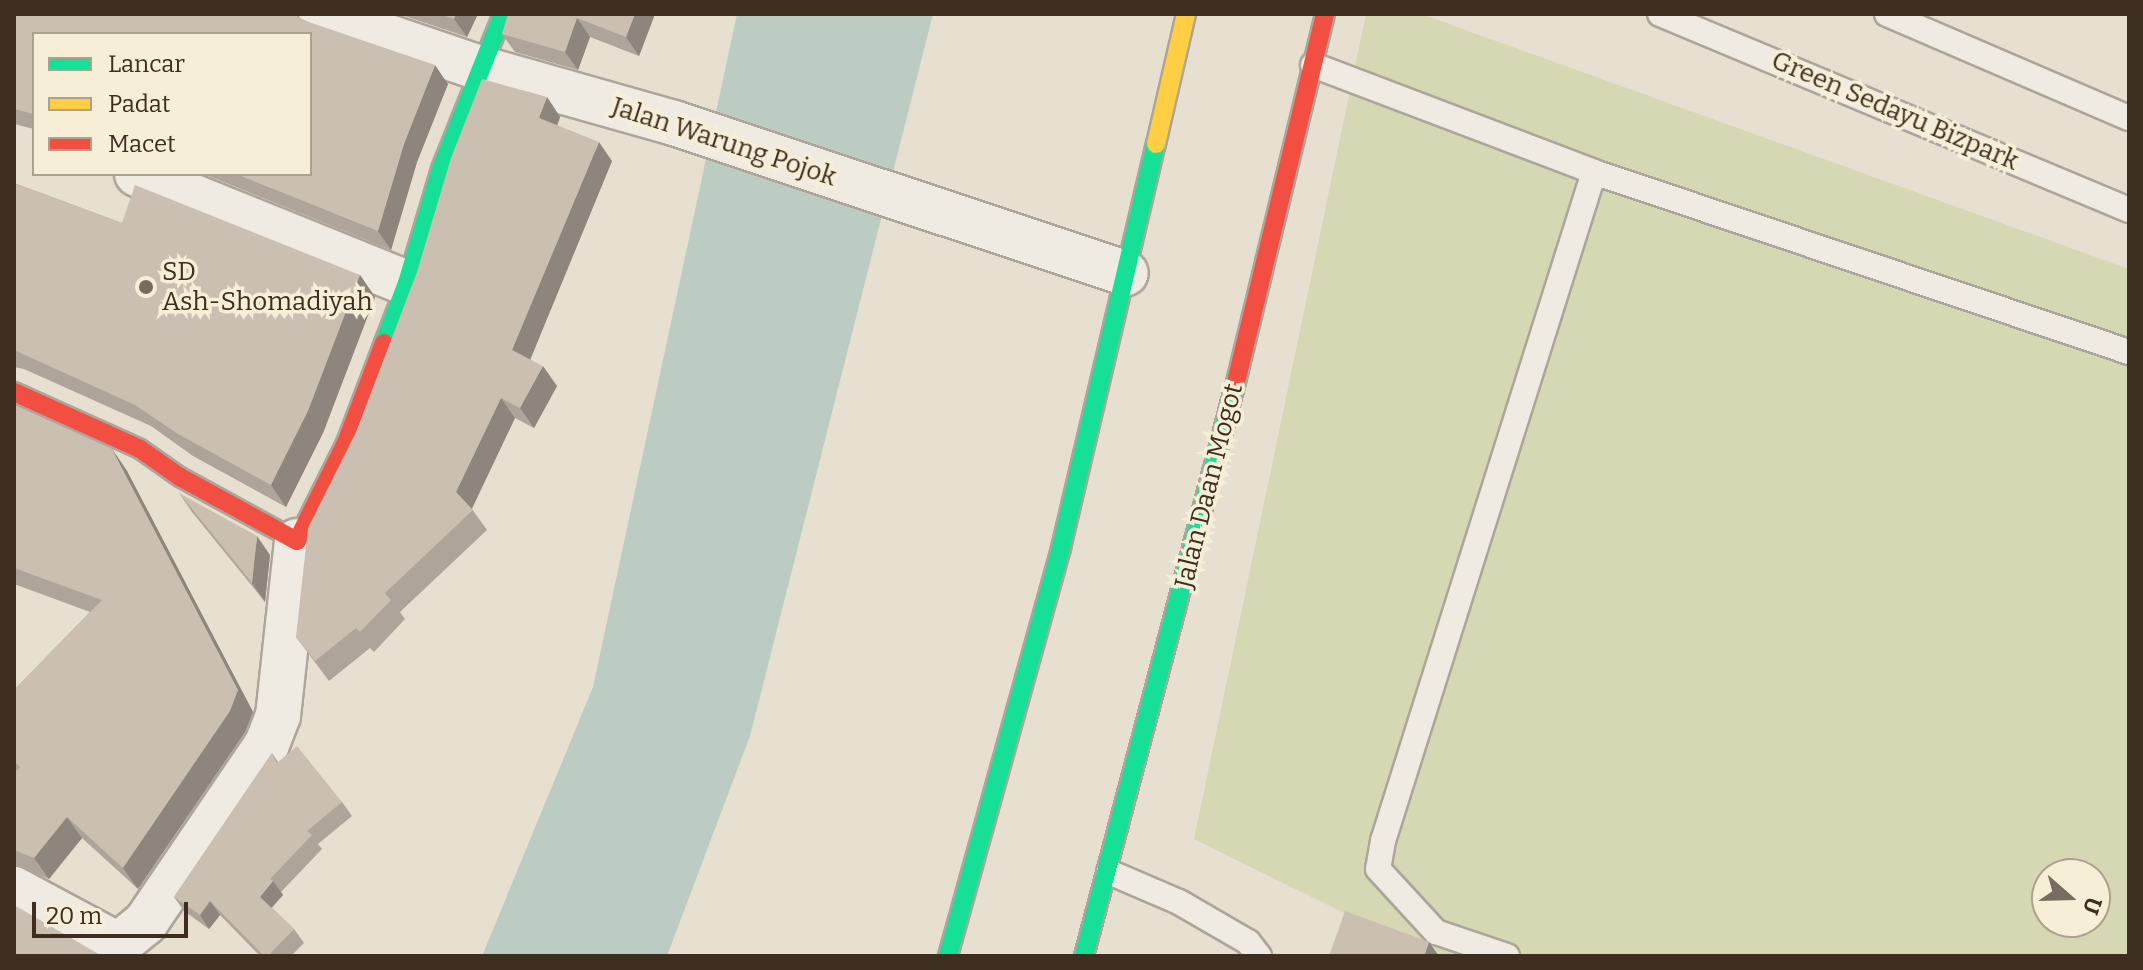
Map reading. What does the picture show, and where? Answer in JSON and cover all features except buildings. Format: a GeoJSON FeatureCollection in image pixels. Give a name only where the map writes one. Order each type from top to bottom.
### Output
{"type":"FeatureCollection","features":[{"type":"Feature","properties":{"kind":"main road"},"geometry":{"type":"LineString","coordinates":[[14,392],[140,449],[180,477],[297,541],[346,443],[407,283],[441,169],[503,14]]}},
{"type":"Feature","properties":{"kind":"main road"},"geometry":{"type":"LineString","coordinates":[[948,956],[1057,563],[1186,14]]}},
{"type":"Feature","properties":{"kind":"main road","name":"Jalan Daan Mogot"},"geometry":{"type":"LineString","coordinates":[[1084,956],[1109,872],[1325,14]]}},
{"type":"Feature","properties":{"kind":"street","name":"Jalan Warung Pojok"},"geometry":{"type":"LineString","coordinates":[[321,14],[483,69],[674,123],[1126,273]]}},
{"type":"Feature","properties":{"kind":"street"},"geometry":{"type":"LineString","coordinates":[[142,176],[407,283]]}},
{"type":"Feature","properties":{"kind":"street"},"geometry":{"type":"LineString","coordinates":[[14,889],[118,945],[146,922],[267,744],[278,716],[297,541]]}},
{"type":"Feature","properties":{"kind":"lane","name":"Green Sedayu Bizpark"},"geometry":{"type":"LineString","coordinates":[[1660,14],[2129,210]]}},
{"type":"Feature","properties":{"kind":"lane"},"geometry":{"type":"LineString","coordinates":[[1887,14],[2129,118]]}},
{"type":"Feature","properties":{"kind":"lane"},"geometry":{"type":"LineString","coordinates":[[1313,65],[1594,172],[2129,352]]}},
{"type":"Feature","properties":{"kind":"lane"},"geometry":{"type":"LineString","coordinates":[[1507,956],[1436,932],[1378,869],[1383,841],[1594,172]]}},
{"type":"Feature","properties":{"kind":"lane"},"geometry":{"type":"LineString","coordinates":[[1109,872],[1179,902],[1248,942],[1259,956]]}},
{"type":"Feature","properties":{"kind":"green space"},"geometry":{"type":"Polygon","coordinates":[[[1366,14],[1421,14],[2129,269],[2129,956],[1431,956],[1194,839],[1366,14]]]}},
{"type":"Feature","properties":{"kind":"shaded area"},"geometry":{"type":"Polygon","coordinates":[[[737,14],[933,14],[750,736],[667,956],[482,956],[593,687],[737,14]]]}},
{"type":"Feature","properties":{"kind":"traffic: fast"},"geometry":{"type":"LineString","coordinates":[[384,343],[407,283],[441,169],[503,14]]}},
{"type":"Feature","properties":{"kind":"traffic: fast"},"geometry":{"type":"LineString","coordinates":[[948,956],[1061,548],[1156,144]]}},
{"type":"Feature","properties":{"kind":"traffic: fast"},"geometry":{"type":"LineString","coordinates":[[1084,956],[1237,378]]}},
{"type":"Feature","properties":{"kind":"traffic: slow"},"geometry":{"type":"LineString","coordinates":[[1156,144],[1186,14]]}},
{"type":"Feature","properties":{"kind":"traffic: jam"},"geometry":{"type":"LineString","coordinates":[[1237,378],[1325,14]]}},
{"type":"Feature","properties":{"kind":"traffic: jam"},"geometry":{"type":"LineString","coordinates":[[14,392],[140,449],[180,477],[297,541],[346,443],[384,343]]}},
{"type":"Feature","properties":{"kind":"place","name":"SD Ash-Shomadiyah"},"geometry":{"type":"Point","coordinates":[146,287]}}]}
